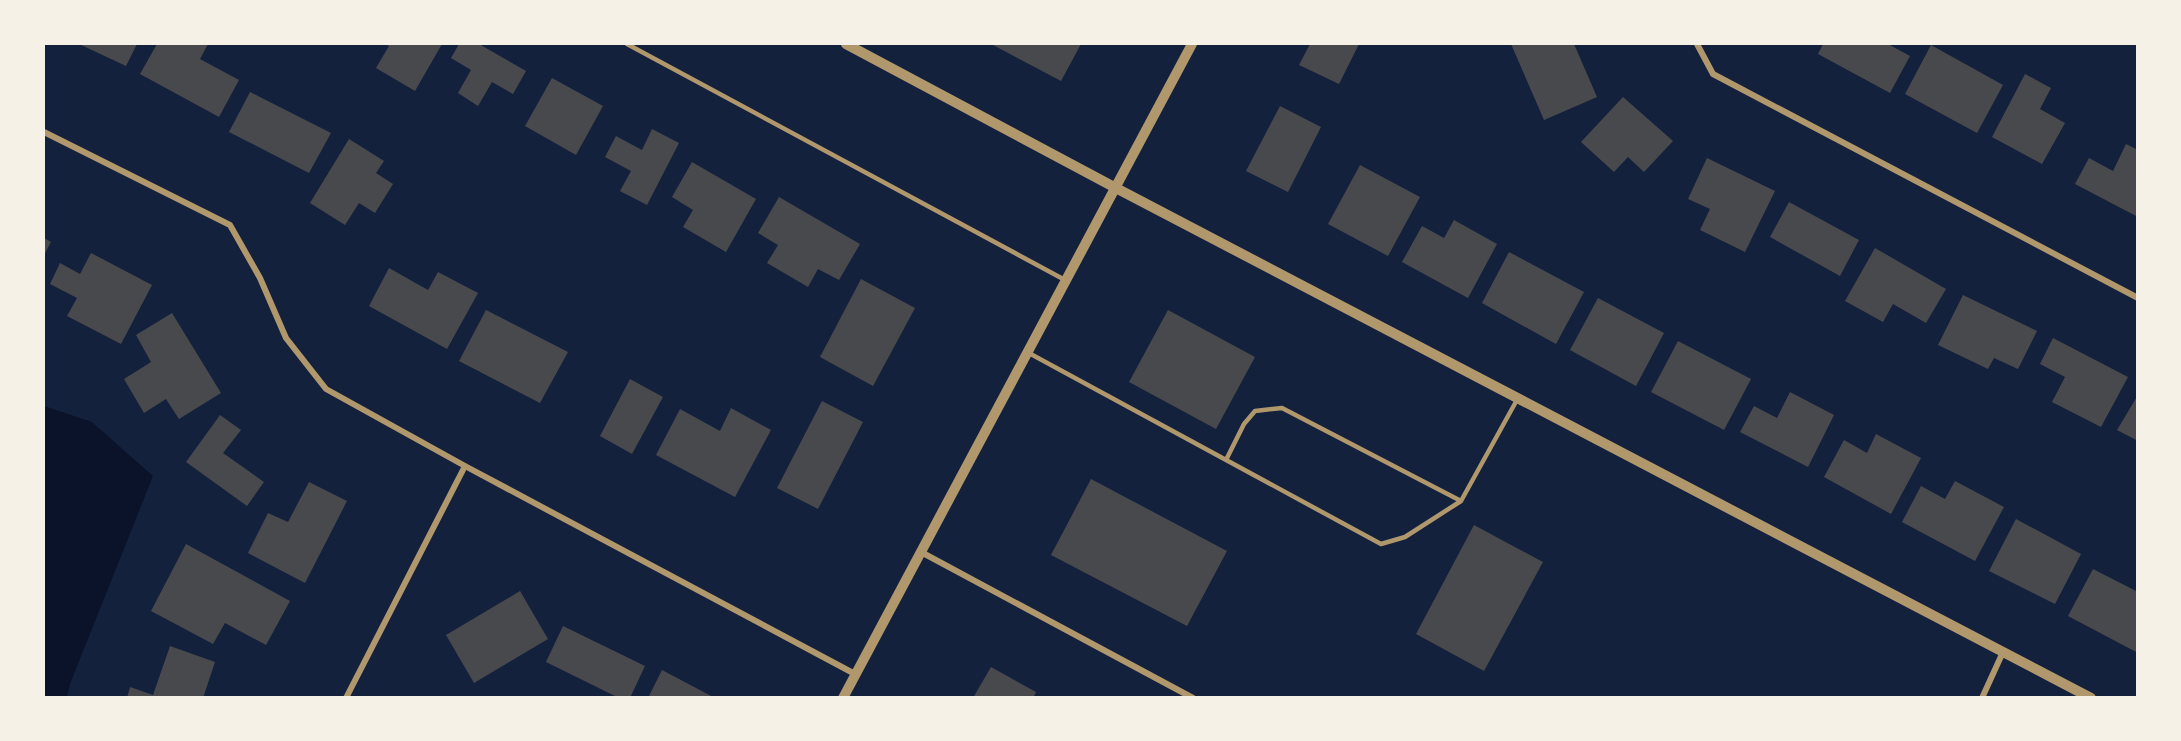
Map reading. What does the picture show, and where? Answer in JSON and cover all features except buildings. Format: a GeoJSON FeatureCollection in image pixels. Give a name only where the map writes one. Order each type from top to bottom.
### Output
{"type":"FeatureCollection","features":[{"type":"Feature","properties":{"kind":"street"},"geometry":{"type":"LineString","coordinates":[[846,44],[1114,187],[2091,698]]}},
{"type":"Feature","properties":{"kind":"street"},"geometry":{"type":"LineString","coordinates":[[843,698],[1192,44]]}},
{"type":"Feature","properties":{"kind":"street"},"geometry":{"type":"LineString","coordinates":[[1697,44],[1713,74],[2138,298]]}},
{"type":"Feature","properties":{"kind":"street"},"geometry":{"type":"LineString","coordinates":[[44,132],[230,225],[260,278],[286,338],[326,389],[465,466],[855,674]]}},
{"type":"Feature","properties":{"kind":"street"},"geometry":{"type":"LineString","coordinates":[[346,698],[465,466]]}},
{"type":"Feature","properties":{"kind":"street"},"geometry":{"type":"LineString","coordinates":[[921,552],[1193,698]]}},
{"type":"Feature","properties":{"kind":"street"},"geometry":{"type":"LineString","coordinates":[[1982,698],[2003,652]]}},
{"type":"Feature","properties":{"kind":"lane"},"geometry":{"type":"LineString","coordinates":[[627,44],[1065,280]]}},
{"type":"Feature","properties":{"kind":"lane"},"geometry":{"type":"LineString","coordinates":[[1027,352],[1381,544],[1405,537],[1461,501],[1518,398]]}},
{"type":"Feature","properties":{"kind":"lane"},"geometry":{"type":"LineString","coordinates":[[1226,460],[1244,424],[1255,411],[1282,408],[1461,501]]}},
{"type":"Feature","properties":{"kind":"water"},"geometry":{"type":"Polygon","coordinates":[[[44,406],[92,422],[153,476],[70,684],[67,697],[44,697],[44,406]]]}}]}
